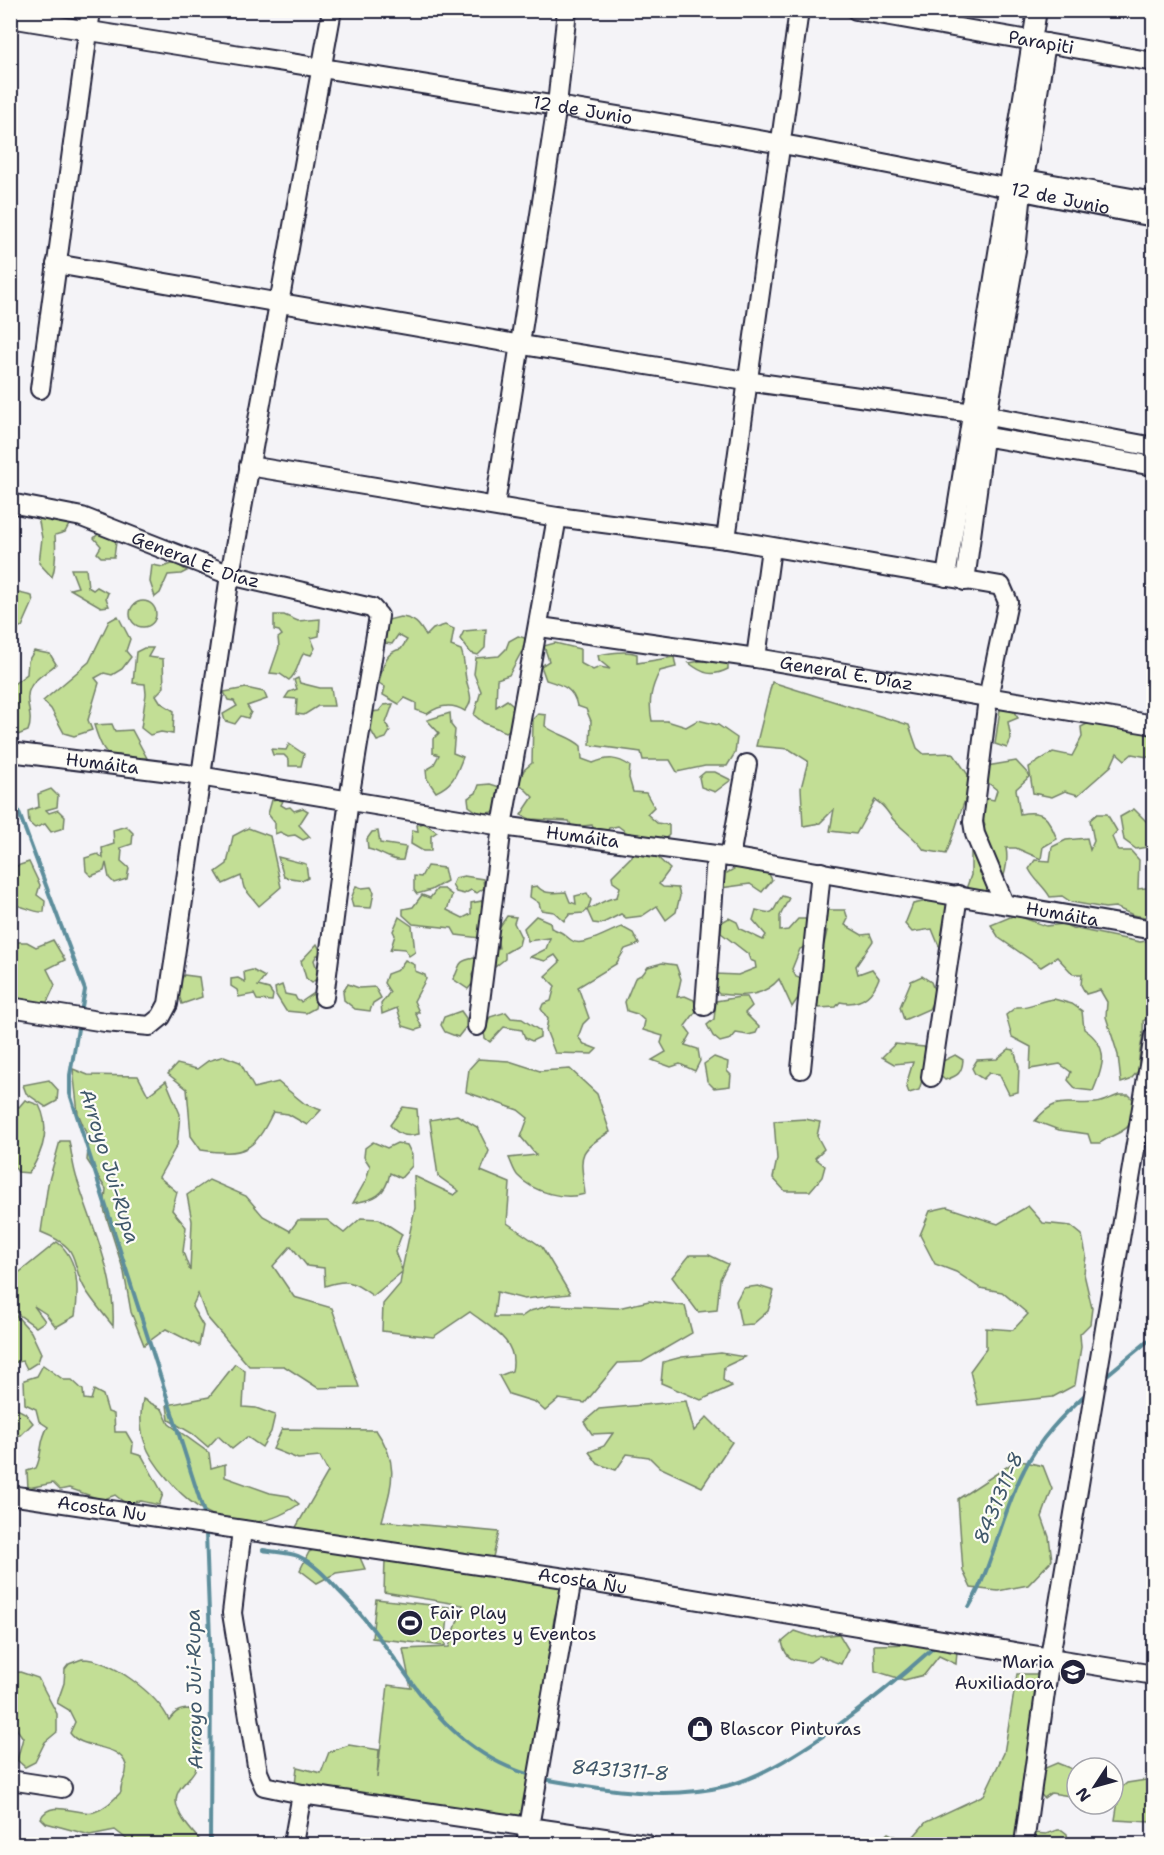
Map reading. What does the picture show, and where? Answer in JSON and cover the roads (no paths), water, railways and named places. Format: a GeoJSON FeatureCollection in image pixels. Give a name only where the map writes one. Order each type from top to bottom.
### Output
{"type":"FeatureCollection","features":[{"type":"Feature","properties":{"kind":"street"},"geometry":{"type":"LineString","coordinates":[[39,389],[91,10]]}},
{"type":"Feature","properties":{"kind":"street"},"geometry":{"type":"LineString","coordinates":[[10,1007],[105,1022],[150,1026],[161,1017],[168,1004],[203,777],[230,575],[332,10]]}},
{"type":"Feature","properties":{"kind":"street"},"geometry":{"type":"LineString","coordinates":[[495,505],[558,105],[567,10]]}},
{"type":"Feature","properties":{"kind":"street"},"geometry":{"type":"LineString","coordinates":[[726,539],[799,10]]}},
{"type":"Feature","properties":{"kind":"street","name":"Parapiti"},"geometry":{"type":"LineString","coordinates":[[856,10],[1154,62]]}},
{"type":"Feature","properties":{"kind":"street"},"geometry":{"type":"LineString","coordinates":[[965,581],[980,414],[1016,250],[1016,184],[1039,42],[1037,10]]}},
{"type":"Feature","properties":{"kind":"street","name":"12 de Junio"},"geometry":{"type":"LineString","coordinates":[[10,18],[321,70],[558,105],[1016,184],[1154,202]]}},
{"type":"Feature","properties":{"kind":"street","name":"12 de Junio"},"geometry":{"type":"LineString","coordinates":[[1016,184],[1154,217]]}},
{"type":"Feature","properties":{"kind":"street"},"geometry":{"type":"LineString","coordinates":[[56,264],[522,345],[746,381],[980,414],[1154,447]]}},
{"type":"Feature","properties":{"kind":"street"},"geometry":{"type":"LineString","coordinates":[[977,435],[1154,465]]}},
{"type":"Feature","properties":{"kind":"street"},"geometry":{"type":"LineString","coordinates":[[946,577],[977,435]]}},
{"type":"Feature","properties":{"kind":"street"},"geometry":{"type":"LineString","coordinates":[[249,466],[557,517],[726,539],[1001,586],[1008,602],[988,698],[973,822],[975,834],[1004,903]]}},
{"type":"Feature","properties":{"kind":"street","name":"General E. Díaz"},"geometry":{"type":"LineString","coordinates":[[10,503],[82,517],[230,575],[372,608],[379,616],[349,799]]}},
{"type":"Feature","properties":{"kind":"street"},"geometry":{"type":"LineString","coordinates":[[477,1026],[502,826],[540,627],[557,517]]}},
{"type":"Feature","properties":{"kind":"street"},"geometry":{"type":"LineString","coordinates":[[756,658],[771,548]]}},
{"type":"Feature","properties":{"kind":"street","name":"General E. Díaz"},"geometry":{"type":"LineString","coordinates":[[540,627],[756,658],[1154,725]]}},
{"type":"Feature","properties":{"kind":"street","name":"Humáita"},"geometry":{"type":"LineString","coordinates":[[10,752],[203,777],[349,799],[502,826],[723,856],[1154,930]]}},
{"type":"Feature","properties":{"kind":"street"},"geometry":{"type":"LineString","coordinates":[[705,1005],[723,856],[747,764]]}},
{"type":"Feature","properties":{"kind":"street"},"geometry":{"type":"LineString","coordinates":[[324,997],[349,799]]}},
{"type":"Feature","properties":{"kind":"street"},"geometry":{"type":"LineString","coordinates":[[801,1069],[821,872]]}},
{"type":"Feature","properties":{"kind":"street"},"geometry":{"type":"LineString","coordinates":[[932,1077],[958,895]]}},
{"type":"Feature","properties":{"kind":"street"},"geometry":{"type":"LineString","coordinates":[[1024,1845],[1050,1657],[1154,1036]]}},
{"type":"Feature","properties":{"kind":"street","name":"Acosta Ñu"},"geometry":{"type":"LineString","coordinates":[[10,1495],[572,1579],[1154,1675]]}},
{"type":"Feature","properties":{"kind":"street"},"geometry":{"type":"LineString","coordinates":[[242,1530],[232,1613],[258,1772],[264,1786],[302,1794],[646,1845]]}},
{"type":"Feature","properties":{"kind":"street"},"geometry":{"type":"LineString","coordinates":[[526,1845],[572,1579]]}},
{"type":"Feature","properties":{"kind":"street"},"geometry":{"type":"LineString","coordinates":[[10,1780],[62,1788]]}},
{"type":"Feature","properties":{"kind":"street"},"geometry":{"type":"LineString","coordinates":[[293,1845],[302,1794]]}},
{"type":"Feature","properties":{"kind":"waterway","name":"Arroyo Jui-Rupa"},"geometry":{"type":"LineString","coordinates":[[10,789],[85,990],[81,1012]]}},
{"type":"Feature","properties":{"kind":"waterway","name":"Arroyo Jui-Rupa"},"geometry":{"type":"LineString","coordinates":[[79,1023],[70,1075],[70,1094],[205,1516]]}},
{"type":"Feature","properties":{"kind":"waterway","name":"8431311-8"},"geometry":{"type":"LineString","coordinates":[[1107,1375],[1154,1336]]}},
{"type":"Feature","properties":{"kind":"waterway","name":"8431311-8"},"geometry":{"type":"LineString","coordinates":[[969,1607],[985,1574],[1016,1487],[1030,1459],[1052,1428],[1088,1392]]}},
{"type":"Feature","properties":{"kind":"waterway","name":"Arroyo Jui-Rupa"},"geometry":{"type":"LineString","coordinates":[[206,1533],[211,1666],[210,1844]]}},
{"type":"Feature","properties":{"kind":"waterway","name":"8431311-8"},"geometry":{"type":"LineString","coordinates":[[263,1550],[294,1555],[315,1567],[364,1618],[424,1699],[446,1723],[470,1745],[499,1763],[534,1776]]}},
{"type":"Feature","properties":{"kind":"waterway","name":"8431311-8"},"geometry":{"type":"LineString","coordinates":[[549,1780],[615,1790],[660,1793],[726,1786],[751,1777],[807,1747],[863,1707],[933,1648]]}},
{"type":"Feature","properties":{"kind":"place","name":"Fair Play Deportes y Eventos"},"geometry":{"type":"Point","coordinates":[410,1623]}},
{"type":"Feature","properties":{"kind":"place","name":"Maria Auxiliadora"},"geometry":{"type":"Point","coordinates":[1073,1672]}},
{"type":"Feature","properties":{"kind":"place","name":"Blascor Pinturas"},"geometry":{"type":"Point","coordinates":[700,1729]}}]}
